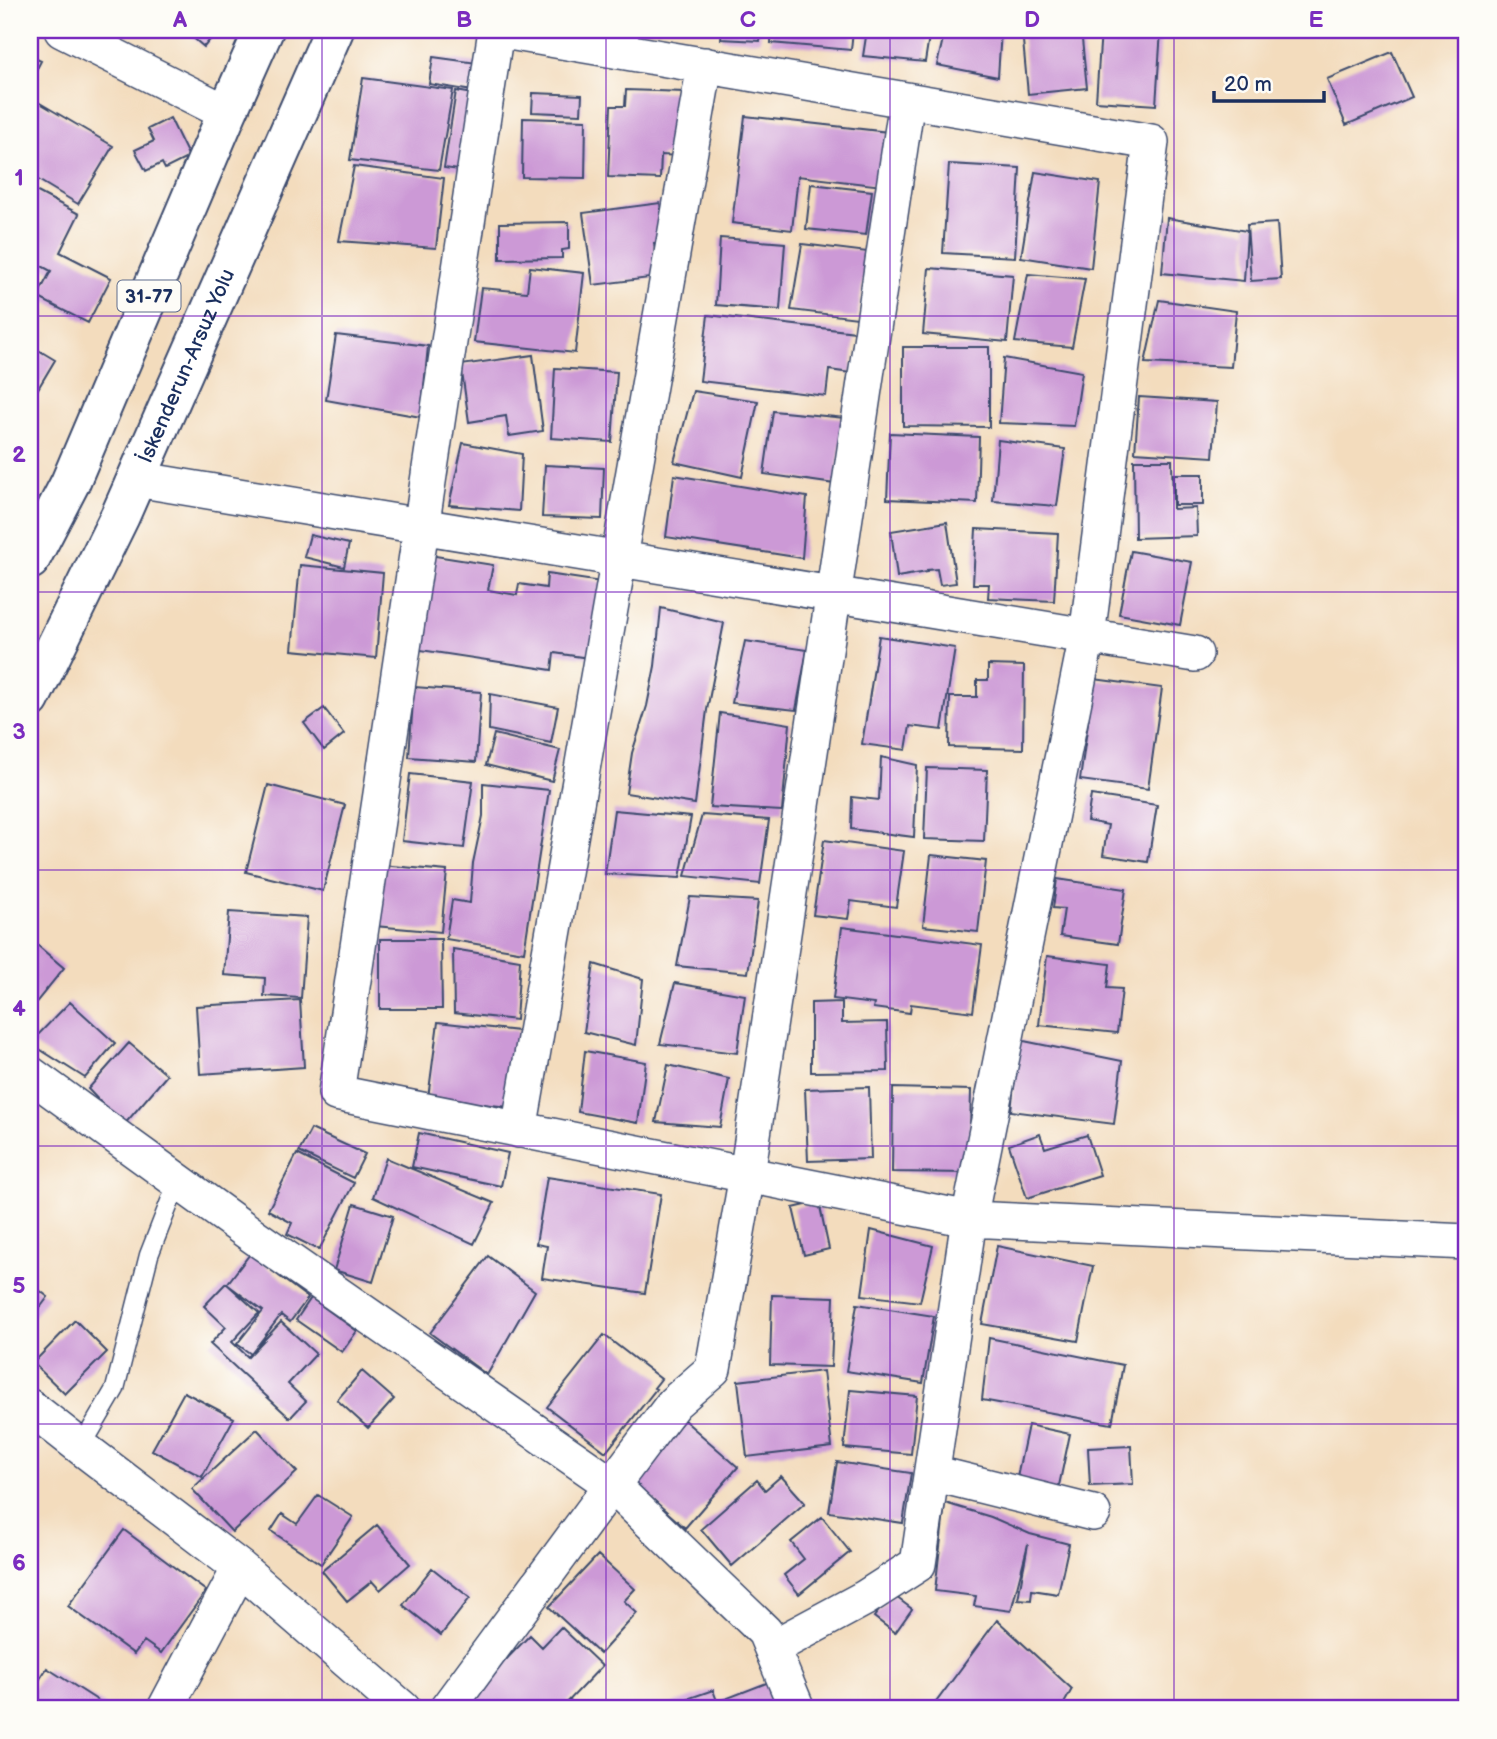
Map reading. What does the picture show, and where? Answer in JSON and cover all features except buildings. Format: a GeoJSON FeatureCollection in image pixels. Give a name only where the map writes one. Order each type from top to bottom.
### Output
{"type":"FeatureCollection","features":[{"type":"Feature","properties":{"kind":"main road","name":"31-77"},"geometry":{"type":"LineString","coordinates":[[30,560],[70,483],[264,30]]}},
{"type":"Feature","properties":{"kind":"main road","name":"İskenderun-Arsuz Yolu"},"geometry":{"type":"LineString","coordinates":[[30,699],[120,516],[334,30]]}},
{"type":"Feature","properties":{"kind":"street"},"geometry":{"type":"LineString","coordinates":[[62,30],[227,113]]}},
{"type":"Feature","properties":{"kind":"street"},"geometry":{"type":"LineString","coordinates":[[772,1648],[865,1598],[918,1564],[969,1219],[1087,636],[1151,142],[497,30],[336,1093],[969,1219],[1467,1242]]}},
{"type":"Feature","properties":{"kind":"street"},"geometry":{"type":"LineString","coordinates":[[519,1130],[705,65]]}},
{"type":"Feature","properties":{"kind":"street"},"geometry":{"type":"LineString","coordinates":[[447,1709],[674,1403],[713,1369],[747,1175],[907,100]]}},
{"type":"Feature","properties":{"kind":"street"},"geometry":{"type":"LineString","coordinates":[[136,479],[1195,654]]}},
{"type":"Feature","properties":{"kind":"street"},"geometry":{"type":"LineString","coordinates":[[30,1074],[255,1237],[612,1485],[765,1632],[797,1709]]}},
{"type":"Feature","properties":{"kind":"street"},"geometry":{"type":"LineString","coordinates":[[30,1407],[240,1568],[402,1709]]}},
{"type":"Feature","properties":{"kind":"street"},"geometry":{"type":"LineString","coordinates":[[932,1474],[1093,1513]]}},
{"type":"Feature","properties":{"kind":"street"},"geometry":{"type":"LineString","coordinates":[[165,1709],[240,1568]]}},
{"type":"Feature","properties":{"kind":"lane"},"geometry":{"type":"LineString","coordinates":[[81,1447],[115,1389],[149,1255],[178,1181]]}}]}
